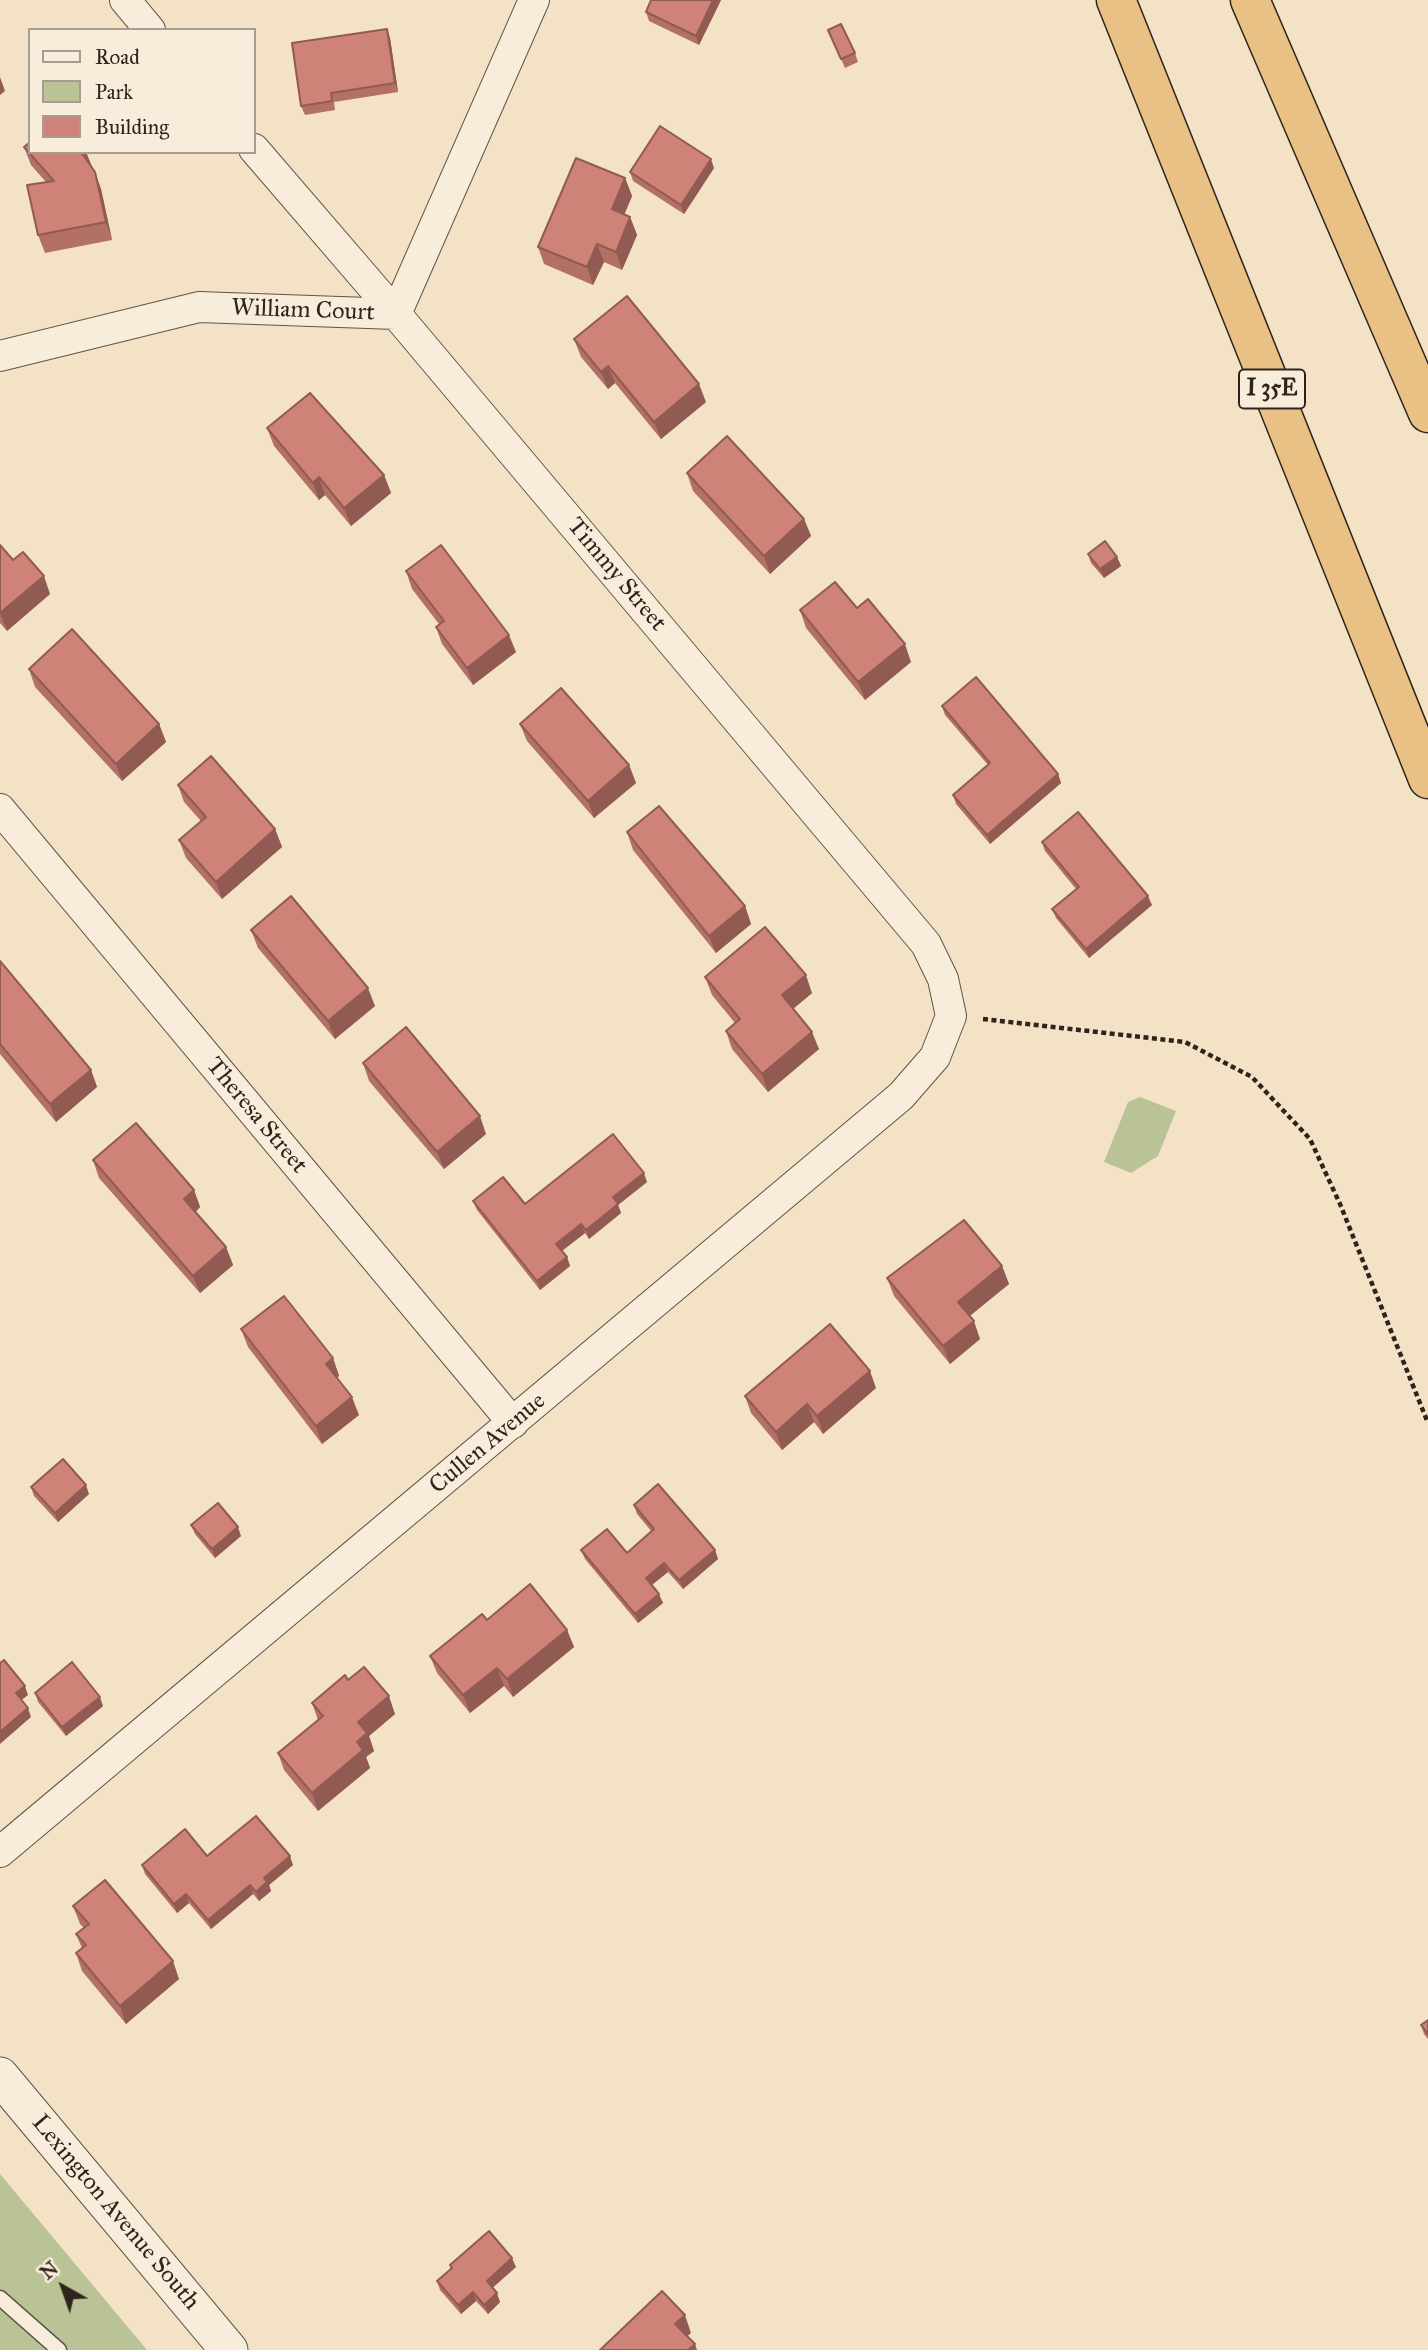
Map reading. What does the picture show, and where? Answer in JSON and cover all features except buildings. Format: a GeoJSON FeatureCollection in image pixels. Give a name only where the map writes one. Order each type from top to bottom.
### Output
{"type":"FeatureCollection","features":[{"type":"Feature","properties":{"kind":"highway","name":"I 35E"},"geometry":{"type":"LineString","coordinates":[[1115,0],[1428,779]]}},
{"type":"Feature","properties":{"kind":"highway"},"geometry":{"type":"LineString","coordinates":[[1250,0],[1428,413]]}},
{"type":"Feature","properties":{"kind":"street"},"geometry":{"type":"LineString","coordinates":[[124,0],[148,28]]}},
{"type":"Feature","properties":{"kind":"street","name":"William Court"},"geometry":{"type":"LineString","coordinates":[[0,356],[199,307],[396,314],[534,0]]}},
{"type":"Feature","properties":{"kind":"street","name":"Timmy Street"},"geometry":{"type":"LineString","coordinates":[[256,151],[926,944],[943,979],[951,1016]]}},
{"type":"Feature","properties":{"kind":"street","name":"Theresa Street"},"geometry":{"type":"LineString","coordinates":[[0,809],[513,1423]]}},
{"type":"Feature","properties":{"kind":"street","name":"Cullen Avenue"},"geometry":{"type":"LineString","coordinates":[[0,1852],[901,1096],[935,1057],[951,1016]]}},
{"type":"Feature","properties":{"kind":"street","name":"Lexington Avenue South"},"geometry":{"type":"LineString","coordinates":[[0,2077],[229,2350]]}},
{"type":"Feature","properties":{"kind":"lane"},"geometry":{"type":"LineString","coordinates":[[0,2298],[59,2350]]}},
{"type":"Feature","properties":{"kind":"path"},"geometry":{"type":"LineString","coordinates":[[951,1016],[1185,1042],[1252,1077],[1310,1139],[1340,1204],[1428,1423]]}},
{"type":"Feature","properties":{"kind":"green space"},"geometry":{"type":"Polygon","coordinates":[[[1140,1097],[1176,1111],[1158,1156],[1131,1173],[1104,1162],[1128,1102],[1140,1097]]]}},
{"type":"Feature","properties":{"kind":"green space"},"geometry":{"type":"Polygon","coordinates":[[[0,2174],[147,2350],[0,2350],[0,2174]]]}}]}
